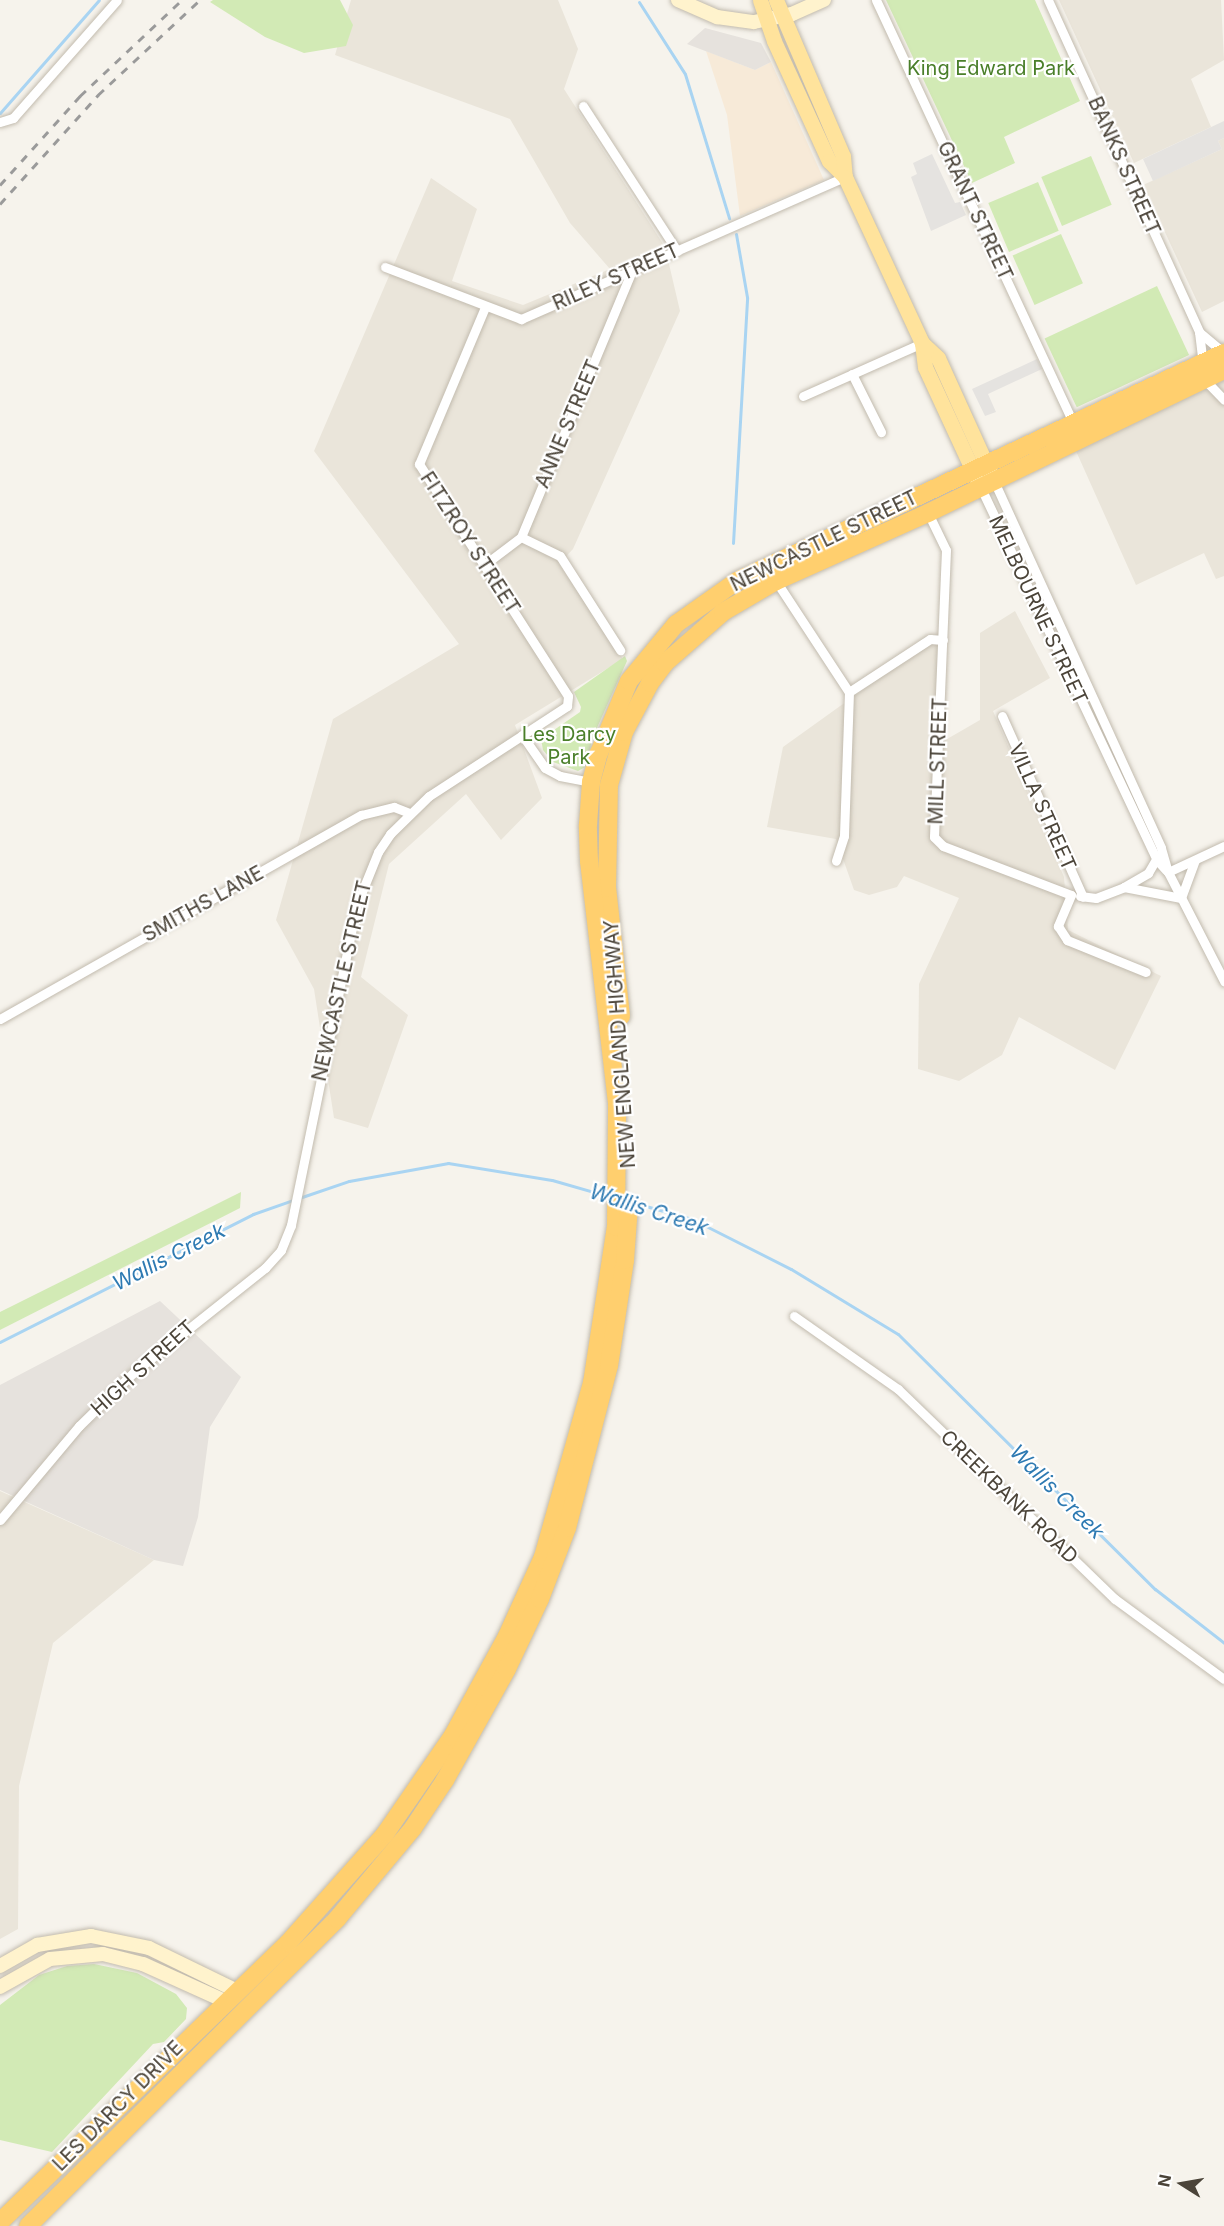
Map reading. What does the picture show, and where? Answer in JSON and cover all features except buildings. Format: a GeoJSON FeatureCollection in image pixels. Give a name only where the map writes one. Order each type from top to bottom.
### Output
{"type":"FeatureCollection","features":[{"type":"Feature","properties":{"kind":"highway","name":"NEWCASTLE STREET"},"geometry":{"type":"LineString","coordinates":[[600,784],[650,683],[665,663],[772,573],[1073,422],[1223,365]]}},
{"type":"Feature","properties":{"kind":"highway","name":"NEWCASTLE STREET"},"geometry":{"type":"LineString","coordinates":[[772,573],[928,513],[1204,371]]}},
{"type":"Feature","properties":{"kind":"highway","name":"NEW ENGLAND HIGHWAY"},"geometry":{"type":"LineString","coordinates":[[245,2012],[337,1919],[413,1828],[445,1780],[507,1669],[556,1560],[577,1493],[609,1366],[622,1228],[623,1032],[600,784]]}},
{"type":"Feature","properties":{"kind":"highway","name":"NEW ENGLAND HIGHWAY"},"geometry":{"type":"LineString","coordinates":[[230,1996],[288,1943],[402,1812],[452,1737],[507,1636],[543,1557],[580,1430],[600,1343],[622,1228]]}},
{"type":"Feature","properties":{"kind":"highway"},"geometry":{"type":"LineString","coordinates":[[230,1996],[245,2012]]}},
{"type":"Feature","properties":{"kind":"highway","name":"LES DARCY DRIVE"},"geometry":{"type":"LineString","coordinates":[[0,2222],[230,1996]]}},
{"type":"Feature","properties":{"kind":"highway","name":"LES DARCY DRIVE"},"geometry":{"type":"LineString","coordinates":[[28,2226],[245,2012]]}},
{"type":"Feature","properties":{"kind":"main road"},"geometry":{"type":"LineString","coordinates":[[678,0],[717,17],[774,19],[824,0]]}},
{"type":"Feature","properties":{"kind":"main road","name":"MELBOURNE STREET"},"geometry":{"type":"LineString","coordinates":[[760,0],[774,19],[829,161],[846,177],[922,343],[925,367],[987,484]]}},
{"type":"Feature","properties":{"kind":"main road","name":"MELBOURNE STREET"},"geometry":{"type":"LineString","coordinates":[[774,19],[776,0]]}},
{"type":"Feature","properties":{"kind":"main road"},"geometry":{"type":"LineString","coordinates":[[0,1966],[37,1945],[91,1936],[149,1948],[230,1996]]}},
{"type":"Feature","properties":{"kind":"main road"},"geometry":{"type":"LineString","coordinates":[[0,1987],[50,1959],[103,1954],[159,1970],[230,1996]]}},
{"type":"Feature","properties":{"kind":"street"},"geometry":{"type":"LineString","coordinates":[[0,122],[13,118],[117,0]]}},
{"type":"Feature","properties":{"kind":"street","name":"GRANT STREET"},"geometry":{"type":"LineString","coordinates":[[876,0],[1073,422]]}},
{"type":"Feature","properties":{"kind":"street","name":"BANKS STREET"},"geometry":{"type":"LineString","coordinates":[[1048,0],[1199,332],[1223,365]]}},
{"type":"Feature","properties":{"kind":"street"},"geometry":{"type":"LineString","coordinates":[[584,106],[677,250]]}},
{"type":"Feature","properties":{"kind":"street","name":"RILEY STREET"},"geometry":{"type":"LineString","coordinates":[[385,267],[521,319],[846,177]]}},
{"type":"Feature","properties":{"kind":"street","name":"ANNE STREET"},"geometry":{"type":"LineString","coordinates":[[521,537],[632,270]]}},
{"type":"Feature","properties":{"kind":"street","name":"FITZROY STREET"},"geometry":{"type":"LineString","coordinates":[[485,307],[419,464],[568,696],[567,706]]}},
{"type":"Feature","properties":{"kind":"street","name":"BANKS STREET"},"geometry":{"type":"LineString","coordinates":[[1199,332],[1204,371]]}},
{"type":"Feature","properties":{"kind":"street"},"geometry":{"type":"LineString","coordinates":[[803,396],[922,343]]}},
{"type":"Feature","properties":{"kind":"street"},"geometry":{"type":"LineString","coordinates":[[1204,371],[1224,400]]}},
{"type":"Feature","properties":{"kind":"street"},"geometry":{"type":"LineString","coordinates":[[852,374],[881,432]]}},
{"type":"Feature","properties":{"kind":"street","name":"MELBOURNE STREET"},"geometry":{"type":"LineString","coordinates":[[987,484],[1156,859],[1167,872],[1224,981]]}},
{"type":"Feature","properties":{"kind":"street","name":"MELBOURNE STREET"},"geometry":{"type":"LineString","coordinates":[[987,484],[1161,848],[1167,872]]}},
{"type":"Feature","properties":{"kind":"street","name":"MILL STREET"},"geometry":{"type":"LineString","coordinates":[[928,513],[946,550],[934,837],[943,846],[1071,895],[1083,897],[1096,898],[1124,887],[1148,873],[1156,859]]}},
{"type":"Feature","properties":{"kind":"street"},"geometry":{"type":"LineString","coordinates":[[484,565],[521,537],[560,556],[620,650]]}},
{"type":"Feature","properties":{"kind":"street"},"geometry":{"type":"LineString","coordinates":[[772,573],[849,692],[844,836],[836,861]]}},
{"type":"Feature","properties":{"kind":"street"},"geometry":{"type":"LineString","coordinates":[[849,692],[930,639],[943,640]]}},
{"type":"Feature","properties":{"kind":"street","name":"NEWCASTLE STREET"},"geometry":{"type":"LineString","coordinates":[[291,1225],[334,1001],[359,895],[378,852],[410,813],[567,706]]}},
{"type":"Feature","properties":{"kind":"street","name":"VILLA STREET"},"geometry":{"type":"LineString","coordinates":[[1002,716],[1083,897]]}},
{"type":"Feature","properties":{"kind":"street"},"geometry":{"type":"LineString","coordinates":[[522,735],[545,768],[560,776],[600,784]]}},
{"type":"Feature","properties":{"kind":"street","name":"SMITHS LANE"},"geometry":{"type":"LineString","coordinates":[[0,1019],[361,815],[394,807],[410,813]]}},
{"type":"Feature","properties":{"kind":"street"},"geometry":{"type":"LineString","coordinates":[[1167,872],[1224,846]]}},
{"type":"Feature","properties":{"kind":"street"},"geometry":{"type":"LineString","coordinates":[[1124,887],[1181,898],[1195,860]]}},
{"type":"Feature","properties":{"kind":"street"},"geometry":{"type":"LineString","coordinates":[[1071,895],[1058,926],[1067,940],[1146,972]]}},
{"type":"Feature","properties":{"kind":"street","name":"HIGH STREET"},"geometry":{"type":"LineString","coordinates":[[0,1520],[55,1453],[133,1373],[265,1268],[281,1250],[291,1225]]}},
{"type":"Feature","properties":{"kind":"street","name":"CREEKBANK ROAD"},"geometry":{"type":"LineString","coordinates":[[794,1316],[898,1389],[1115,1599],[1224,1679]]}},
{"type":"Feature","properties":{"kind":"shaded area"},"geometry":{"type":"Polygon","coordinates":[[[351,0],[558,0],[578,49],[564,89],[665,247],[680,311],[573,549],[559,564],[623,659],[515,725],[542,798],[501,840],[466,794],[389,864],[361,977],[408,1015],[368,1128],[334,1118],[314,989],[276,920],[333,719],[459,644],[314,451],[431,178],[477,209],[452,281],[523,305],[610,269],[570,223],[510,119],[335,55],[351,0]]]}},
{"type":"Feature","properties":{"kind":"shaded area"},"geometry":{"type":"Polygon","coordinates":[[[1059,0],[1221,0],[1224,60],[1191,79],[1211,127],[1134,163],[1059,0]]]}},
{"type":"Feature","properties":{"kind":"shaded area"},"geometry":{"type":"Polygon","coordinates":[[[705,28],[761,43],[771,62],[755,70],[687,44],[705,28]]]}},
{"type":"Feature","properties":{"kind":"shaded area"},"geometry":{"type":"Polygon","coordinates":[[[706,51],[755,70],[771,62],[824,180],[740,216],[727,115],[706,51]]]}},
{"type":"Feature","properties":{"kind":"shaded area"},"geometry":{"type":"Polygon","coordinates":[[[1224,121],[1224,138],[1218,141],[1222,149],[1153,181],[1143,159],[1224,121]]]}},
{"type":"Feature","properties":{"kind":"shaded area"},"geometry":{"type":"Polygon","coordinates":[[[1224,138],[1224,301],[1202,312],[1143,185],[1222,149],[1218,141],[1224,138]]]}},
{"type":"Feature","properties":{"kind":"shaded area"},"geometry":{"type":"Polygon","coordinates":[[[932,154],[955,203],[960,202],[966,215],[931,231],[911,177],[917,174],[913,163],[932,154]]]}},
{"type":"Feature","properties":{"kind":"shaded area"},"geometry":{"type":"Polygon","coordinates":[[[1037,359],[1042,369],[988,394],[996,412],[985,416],[972,389],[1037,359]]]}},
{"type":"Feature","properties":{"kind":"shaded area"},"geometry":{"type":"Polygon","coordinates":[[[1224,380],[1224,576],[1216,579],[1204,553],[1136,585],[1076,451],[1224,380]]]}},
{"type":"Feature","properties":{"kind":"shaded area"},"geometry":{"type":"Polygon","coordinates":[[[1015,611],[1050,678],[993,711],[1064,877],[1068,930],[1161,976],[1115,1070],[1019,1017],[1002,1055],[959,1081],[918,1069],[919,984],[959,898],[904,876],[897,887],[869,895],[854,890],[836,839],[767,827],[783,747],[928,643],[939,643],[935,746],[980,720],[980,633],[1015,611]]]}},
{"type":"Feature","properties":{"kind":"shaded area"},"geometry":{"type":"Polygon","coordinates":[[[160,1301],[241,1377],[210,1427],[198,1517],[183,1566],[154,1560],[0,1490],[0,1385],[160,1301]]]}},
{"type":"Feature","properties":{"kind":"shaded area"},"geometry":{"type":"Polygon","coordinates":[[[0,1491],[154,1560],[53,1643],[19,1786],[18,1929],[0,1939],[0,1491]]]}},
{"type":"Feature","properties":{"kind":"green space"},"geometry":{"type":"Polygon","coordinates":[[[213,0],[340,0],[353,25],[346,46],[304,53],[265,37],[210,2],[213,0]]]}},
{"type":"Feature","properties":{"kind":"green space","name":"King Edward Park"},"geometry":{"type":"Polygon","coordinates":[[[886,0],[1035,0],[1080,101],[1004,137],[1015,163],[972,183],[886,0]]]}},
{"type":"Feature","properties":{"kind":"green space"},"geometry":{"type":"Polygon","coordinates":[[[1091,156],[1112,205],[1062,226],[1041,177],[1091,156]]]}},
{"type":"Feature","properties":{"kind":"green space"},"geometry":{"type":"Polygon","coordinates":[[[1038,182],[1059,231],[1009,252],[988,203],[1038,182]]]}},
{"type":"Feature","properties":{"kind":"green space"},"geometry":{"type":"Polygon","coordinates":[[[1061,234],[1083,283],[1035,305],[1013,256],[1061,234]]]}},
{"type":"Feature","properties":{"kind":"green space"},"geometry":{"type":"Polygon","coordinates":[[[1157,286],[1189,355],[1077,407],[1045,338],[1157,286]]]}},
{"type":"Feature","properties":{"kind":"green space","name":"Les Darcy Park"},"geometry":{"type":"Polygon","coordinates":[[[625,656],[627,661],[592,739],[587,766],[578,771],[553,762],[543,750],[541,739],[580,712],[581,707],[574,692],[625,656]]]}},
{"type":"Feature","properties":{"kind":"green space"},"geometry":{"type":"Polygon","coordinates":[[[241,1192],[240,1208],[0,1330],[0,1312],[241,1192]]]}},
{"type":"Feature","properties":{"kind":"green space"},"geometry":{"type":"Polygon","coordinates":[[[94,1964],[137,1973],[176,1994],[187,2008],[186,2019],[164,2042],[153,2044],[52,2152],[0,2140],[0,2005],[39,1975],[67,1966],[94,1964]]]}},
{"type":"Feature","properties":{"kind":"waterway"},"geometry":{"type":"LineString","coordinates":[[0,113],[99,0]]}},
{"type":"Feature","properties":{"kind":"waterway"},"geometry":{"type":"LineString","coordinates":[[639,2],[685,74],[729,218]]}},
{"type":"Feature","properties":{"kind":"waterway"},"geometry":{"type":"LineString","coordinates":[[733,543],[747,297],[736,234]]}},
{"type":"Feature","properties":{"kind":"waterway","name":"Wallis Creek"},"geometry":{"type":"LineString","coordinates":[[299,1198],[349,1181],[448,1163],[552,1180],[611,1197]]}},
{"type":"Feature","properties":{"kind":"waterway","name":"Wallis Creek"},"geometry":{"type":"LineString","coordinates":[[0,1342],[253,1214],[293,1200]]}},
{"type":"Feature","properties":{"kind":"waterway","name":"Wallis Creek"},"geometry":{"type":"LineString","coordinates":[[635,1203],[692,1219],[791,1269],[898,1334],[1155,1589],[1224,1643]]}},
{"type":"Feature","properties":{"kind":"railway"},"geometry":{"type":"LineString","coordinates":[[0,185],[80,96],[182,0]]}},
{"type":"Feature","properties":{"kind":"railway"},"geometry":{"type":"LineString","coordinates":[[0,204],[98,95],[200,0]]}}]}
